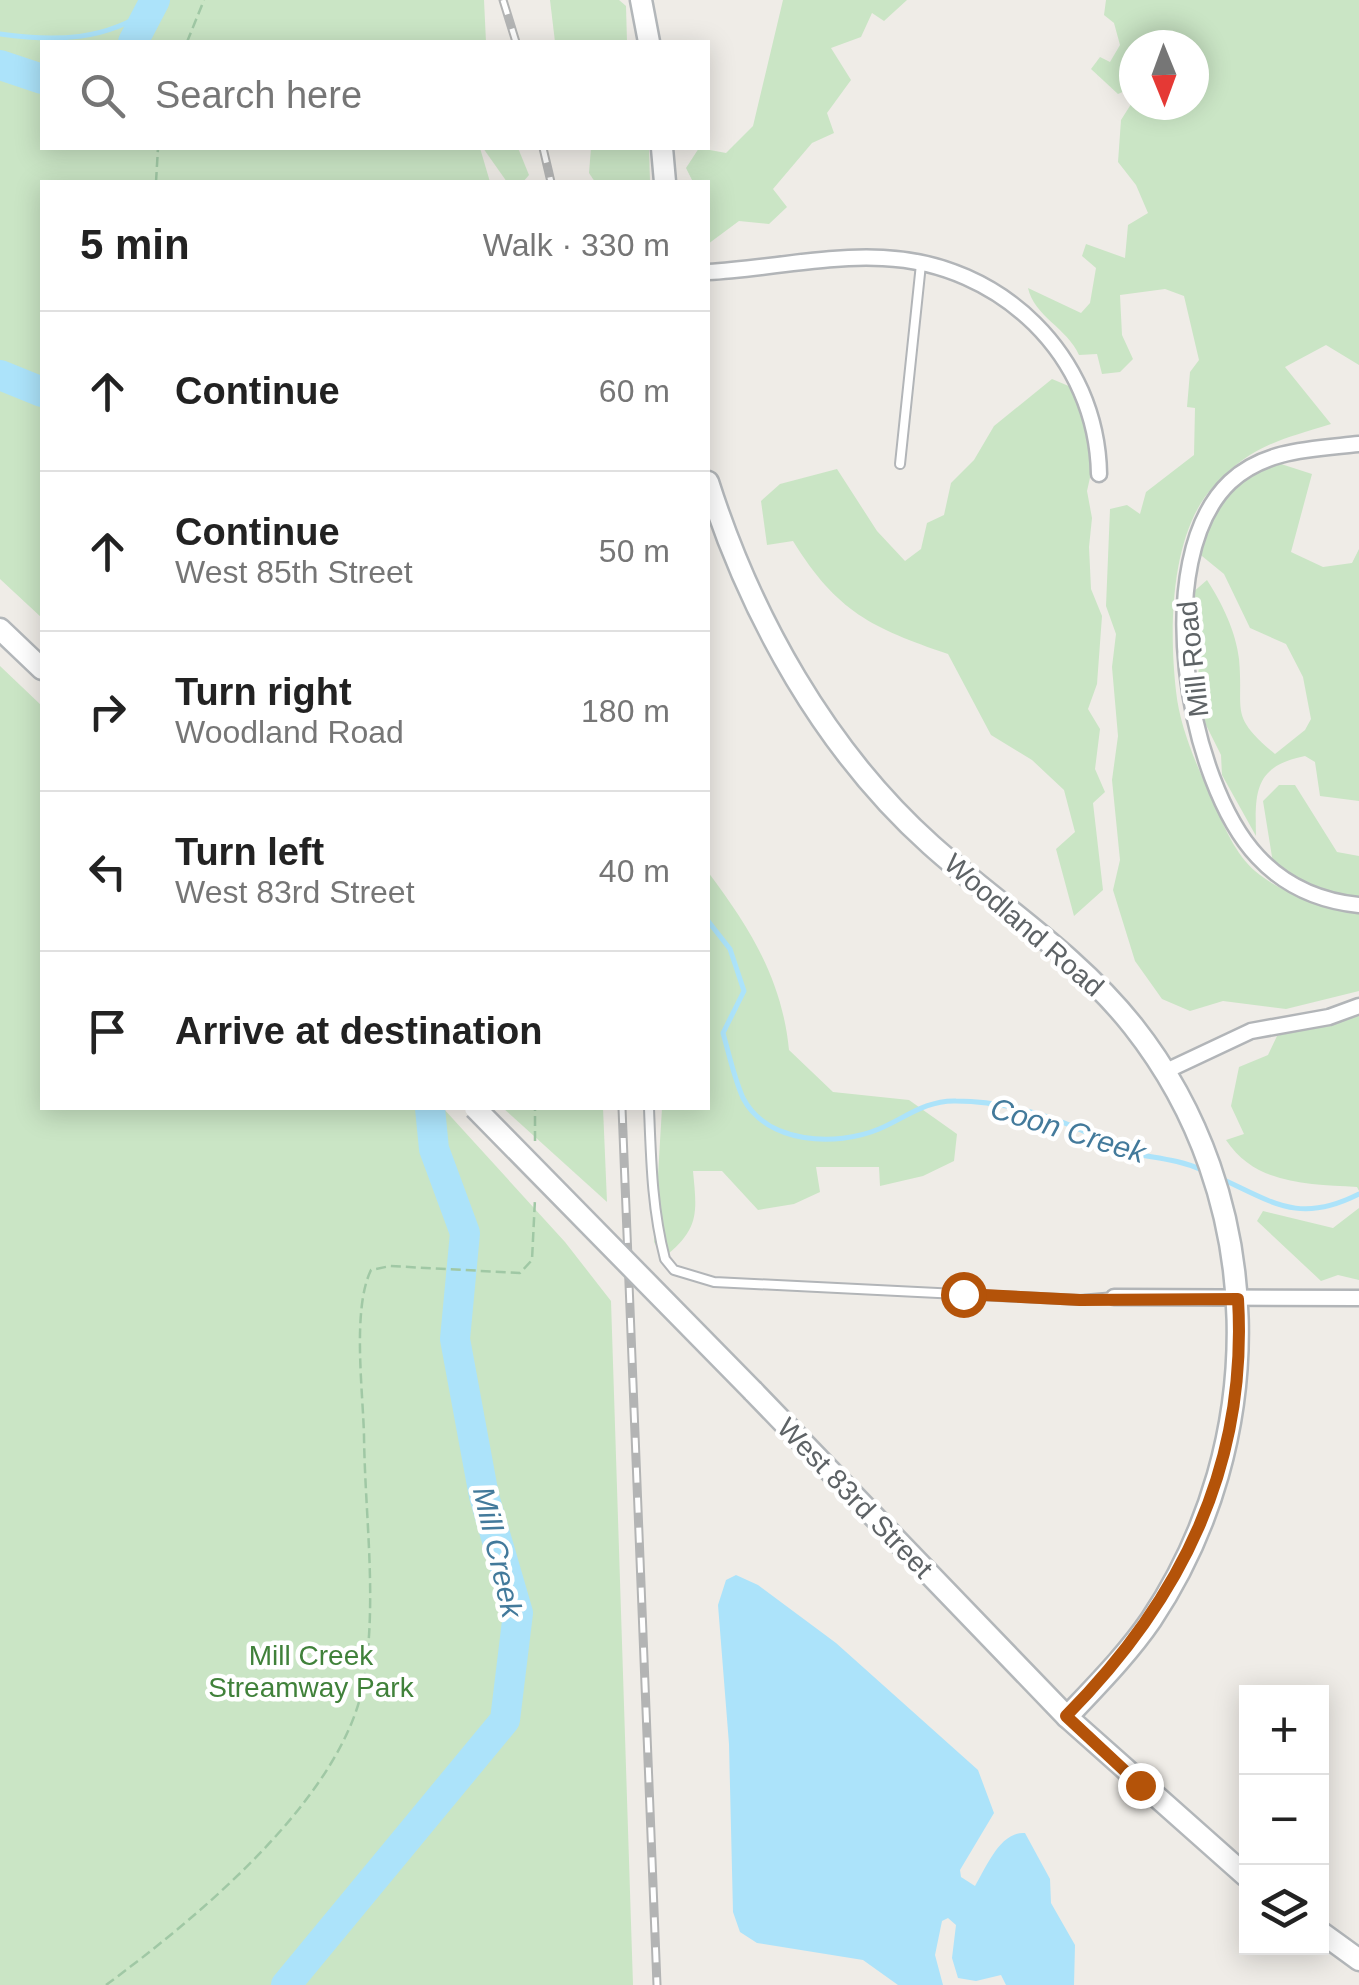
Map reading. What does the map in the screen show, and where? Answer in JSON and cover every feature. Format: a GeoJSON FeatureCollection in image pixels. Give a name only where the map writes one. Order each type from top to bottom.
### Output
{"type":"FeatureCollection","features":[{"type":"Feature","properties":{"kind":"main road"},"geometry":{"type":"LineString","coordinates":[[641,0],[648,40]]}},
{"type":"Feature","properties":{"kind":"main road"},"geometry":{"type":"LineString","coordinates":[[662,150],[665,180]]}},
{"type":"Feature","properties":{"kind":"main road","name":"Woodland Road"},"geometry":{"type":"LineString","coordinates":[[710,487],[764,620],[802,686],[851,758],[919,835],[1095,982],[1166,1072],[1212,1168],[1229,1230],[1238,1299],[1238,1368],[1230,1432],[1197,1534],[1151,1619],[1066,1716]]}},
{"type":"Feature","properties":{"kind":"main road"},"geometry":{"type":"LineString","coordinates":[[0,629],[40,667]]}},
{"type":"Feature","properties":{"kind":"main road","name":"West 83rd Street"},"geometry":{"type":"LineString","coordinates":[[477,1110],[1066,1716],[1239,1870]]}},
{"type":"Feature","properties":{"kind":"main road"},"geometry":{"type":"LineString","coordinates":[[1329,1938],[1359,1960]]}},
{"type":"Feature","properties":{"kind":"street"},"geometry":{"type":"LineString","coordinates":[[710,272],[829,258],[886,258],[920,264],[992,290],[1042,329],[1062,354],[1093,414],[1099,474]]}},
{"type":"Feature","properties":{"kind":"street","name":"Mill Road"},"geometry":{"type":"LineString","coordinates":[[1359,444],[1293,451],[1256,463],[1232,480],[1201,522],[1192,546],[1184,597],[1196,713],[1214,778],[1239,832],[1284,880],[1310,894],[1359,905]]}},
{"type":"Feature","properties":{"kind":"street"},"geometry":{"type":"LineString","coordinates":[[1166,1072],[1251,1031],[1359,1006]]}},
{"type":"Feature","properties":{"kind":"street"},"geometry":{"type":"LineString","coordinates":[[1114,1297],[1359,1298]]}},
{"type":"Feature","properties":{"kind":"lane"},"geometry":{"type":"LineString","coordinates":[[900,464],[920,264]]}},
{"type":"Feature","properties":{"kind":"lane"},"geometry":{"type":"LineString","coordinates":[[649,1110],[653,1206],[665,1259],[674,1270],[714,1282],[1080,1300],[1114,1297]]}},
{"type":"Feature","properties":{"kind":"path"},"geometry":{"type":"LineString","coordinates":[[188,40],[204,0]]}},
{"type":"Feature","properties":{"kind":"path"},"geometry":{"type":"LineString","coordinates":[[156,180],[158,150]]}},
{"type":"Feature","properties":{"kind":"path"},"geometry":{"type":"LineString","coordinates":[[106,1985],[176,1930],[308,1800],[346,1740],[364,1682],[368,1630],[364,1295],[372,1270],[390,1266],[513,1273]]}},
{"type":"Feature","properties":{"kind":"green space"},"geometry":{"type":"Polygon","coordinates":[[[0,0],[484,0],[486,40],[40,40],[40,150],[481,150],[489,180],[40,180],[40,616],[0,579],[0,0]]]}},
{"type":"Feature","properties":{"kind":"green space"},"geometry":{"type":"Polygon","coordinates":[[[550,0],[619,0],[626,6],[627,40],[555,40],[550,0]]]}},
{"type":"Feature","properties":{"kind":"green space"},"geometry":{"type":"Polygon","coordinates":[[[783,0],[907,0],[884,21],[872,13],[861,37],[831,48],[851,80],[827,113],[834,133],[812,143],[773,189],[787,207],[769,224],[739,221],[710,243],[710,180],[692,180],[686,168],[698,150],[726,153],[753,126],[783,0]]]}},
{"type":"Feature","properties":{"kind":"green space"},"geometry":{"type":"Polygon","coordinates":[[[1106,0],[1359,0],[1359,365],[1326,345],[1285,367],[1331,424],[1254,453],[1213,487],[1188,530],[1173,612],[1176,691],[1182,720],[1233,844],[1252,868],[1283,890],[1320,903],[1359,910],[1359,991],[1286,1009],[1223,1001],[1190,1011],[1162,999],[1135,961],[1113,890],[1120,860],[1112,780],[1118,736],[1112,667],[1116,634],[1106,606],[1110,509],[1127,505],[1140,514],[1146,492],[1194,455],[1195,408],[1187,407],[1190,372],[1199,360],[1184,296],[1165,289],[1120,295],[1122,335],[1133,359],[1120,372],[1102,374],[1097,354],[1079,355],[1037,306],[1028,288],[1081,313],[1090,303],[1096,268],[1082,256],[1086,244],[1125,258],[1128,225],[1148,213],[1136,185],[1118,162],[1121,120],[1209,120],[1209,30],[1119,30],[1119,41],[1114,23],[1104,15],[1106,0]]]}},
{"type":"Feature","properties":{"kind":"green space"},"geometry":{"type":"Polygon","coordinates":[[[1119,47],[1118,94],[1091,69],[1100,57],[1110,62],[1119,47]]]}},
{"type":"Feature","properties":{"kind":"green space"},"geometry":{"type":"Polygon","coordinates":[[[484,150],[519,150],[529,175],[525,180],[506,180],[484,150]]]}},
{"type":"Feature","properties":{"kind":"green space"},"geometry":{"type":"Polygon","coordinates":[[[591,150],[649,150],[650,180],[594,180],[589,173],[591,150]]]}},
{"type":"Feature","properties":{"kind":"green space"},"geometry":{"type":"Polygon","coordinates":[[[1052,379],[1071,387],[1087,420],[1093,464],[1087,491],[1092,518],[1091,589],[1102,616],[1097,684],[1088,709],[1100,729],[1095,769],[1105,792],[1093,803],[1103,890],[1074,916],[1056,849],[1075,832],[1064,790],[1032,760],[991,735],[948,654],[877,626],[858,614],[825,585],[793,541],[767,545],[761,501],[780,484],[837,469],[877,531],[905,561],[921,549],[927,523],[944,515],[951,483],[974,460],[994,426],[1052,379]]]}},
{"type":"Feature","properties":{"kind":"green space"},"geometry":{"type":"Polygon","coordinates":[[[1281,464],[1312,474],[1291,552],[1323,567],[1352,563],[1359,549],[1359,801],[1320,796],[1315,762],[1305,756],[1288,761],[1267,774],[1261,783],[1256,836],[1222,775],[1221,755],[1206,725],[1197,689],[1200,654],[1191,594],[1207,580],[1218,598],[1237,649],[1244,721],[1275,754],[1305,730],[1311,719],[1303,677],[1286,644],[1250,628],[1224,574],[1197,552],[1219,508],[1238,485],[1281,464]]]}},
{"type":"Feature","properties":{"kind":"green space","name":"Mill Creek Streamway Park"},"geometry":{"type":"Polygon","coordinates":[[[0,666],[40,704],[40,1110],[445,1110],[565,1242],[611,1301],[633,1985],[0,1985],[0,666]]]}},
{"type":"Feature","properties":{"kind":"green space"},"geometry":{"type":"Polygon","coordinates":[[[1279,785],[1295,785],[1337,852],[1359,856],[1359,900],[1301,883],[1273,863],[1263,801],[1279,785]]]}},
{"type":"Feature","properties":{"kind":"green space"},"geometry":{"type":"Polygon","coordinates":[[[710,875],[762,955],[779,1000],[789,1050],[833,1092],[909,1100],[957,1134],[954,1161],[923,1176],[880,1186],[879,1167],[816,1167],[820,1192],[794,1204],[758,1210],[722,1171],[693,1171],[695,1209],[690,1229],[663,1258],[654,1242],[662,1110],[710,1110],[710,875]]]}},
{"type":"Feature","properties":{"kind":"green space"},"geometry":{"type":"Polygon","coordinates":[[[1359,1011],[1359,1191],[1357,1187],[1284,1179],[1252,1166],[1226,1140],[1244,1134],[1231,1106],[1239,1067],[1268,1055],[1277,1036],[1359,1011]]]}},
{"type":"Feature","properties":{"kind":"green space"},"geometry":{"type":"Polygon","coordinates":[[[505,1110],[603,1110],[607,1202],[505,1110]]]}},
{"type":"Feature","properties":{"kind":"green space"},"geometry":{"type":"Polygon","coordinates":[[[1359,1208],[1359,1280],[1338,1275],[1321,1281],[1257,1221],[1263,1211],[1333,1228],[1359,1208]]]}},
{"type":"Feature","properties":{"kind":"water"},"geometry":{"type":"Polygon","coordinates":[[[736,1575],[758,1585],[836,1643],[978,1770],[994,1813],[960,1870],[961,1877],[975,1886],[1001,1844],[1025,1833],[1050,1879],[1051,1903],[1075,1945],[1074,1985],[1006,1985],[1001,1975],[976,1981],[958,1978],[952,1958],[956,1925],[948,1918],[942,1921],[935,1955],[943,1985],[898,1985],[863,1960],[757,1943],[740,1932],[733,1912],[729,1744],[718,1605],[726,1580],[736,1575]]]}},
{"type":"Feature","properties":{"kind":"waterway","name":"Mill Creek"},"geometry":{"type":"LineString","coordinates":[[134,40],[155,0]]}},
{"type":"Feature","properties":{"kind":"waterway","name":"Mill Creek"},"geometry":{"type":"LineString","coordinates":[[0,34],[60,38],[98,33],[152,8]]}},
{"type":"Feature","properties":{"kind":"waterway","name":"Mill Creek"},"geometry":{"type":"LineString","coordinates":[[0,65],[40,78]]}},
{"type":"Feature","properties":{"kind":"waterway","name":"Mill Creek"},"geometry":{"type":"LineString","coordinates":[[0,375],[40,391]]}},
{"type":"Feature","properties":{"kind":"waterway","name":"Coon Creek"},"geometry":{"type":"LineString","coordinates":[[710,924],[730,949],[744,991],[723,1033],[734,1074],[743,1098],[768,1125],[804,1138],[843,1138],[879,1129],[935,1103],[988,1103],[1052,1118],[1122,1151],[1202,1170]]}},
{"type":"Feature","properties":{"kind":"waterway","name":"Mill Creek"},"geometry":{"type":"LineString","coordinates":[[286,1985],[505,1720],[518,1613],[484,1496],[455,1339],[465,1233],[434,1149],[430,1110]]}},
{"type":"Feature","properties":{"kind":"waterway","name":"Coon Creek"},"geometry":{"type":"LineString","coordinates":[[1222,1179],[1273,1202],[1303,1209],[1320,1208],[1359,1194]]}},
{"type":"Feature","properties":{"kind":"railway"},"geometry":{"type":"LineString","coordinates":[[503,0],[515,40]]}},
{"type":"Feature","properties":{"kind":"railway"},"geometry":{"type":"LineString","coordinates":[[543,150],[551,180]]}},
{"type":"Feature","properties":{"kind":"railway"},"geometry":{"type":"LineString","coordinates":[[622,1110],[657,1985]]}},
{"type":"Feature","properties":{"kind":"route"},"geometry":{"type":"LineString","coordinates":[[963,1294],[1080,1300],[1238,1299],[1238,1368],[1230,1432],[1197,1534],[1151,1619],[1116,1665],[1066,1716],[1140,1785]]}}]}
